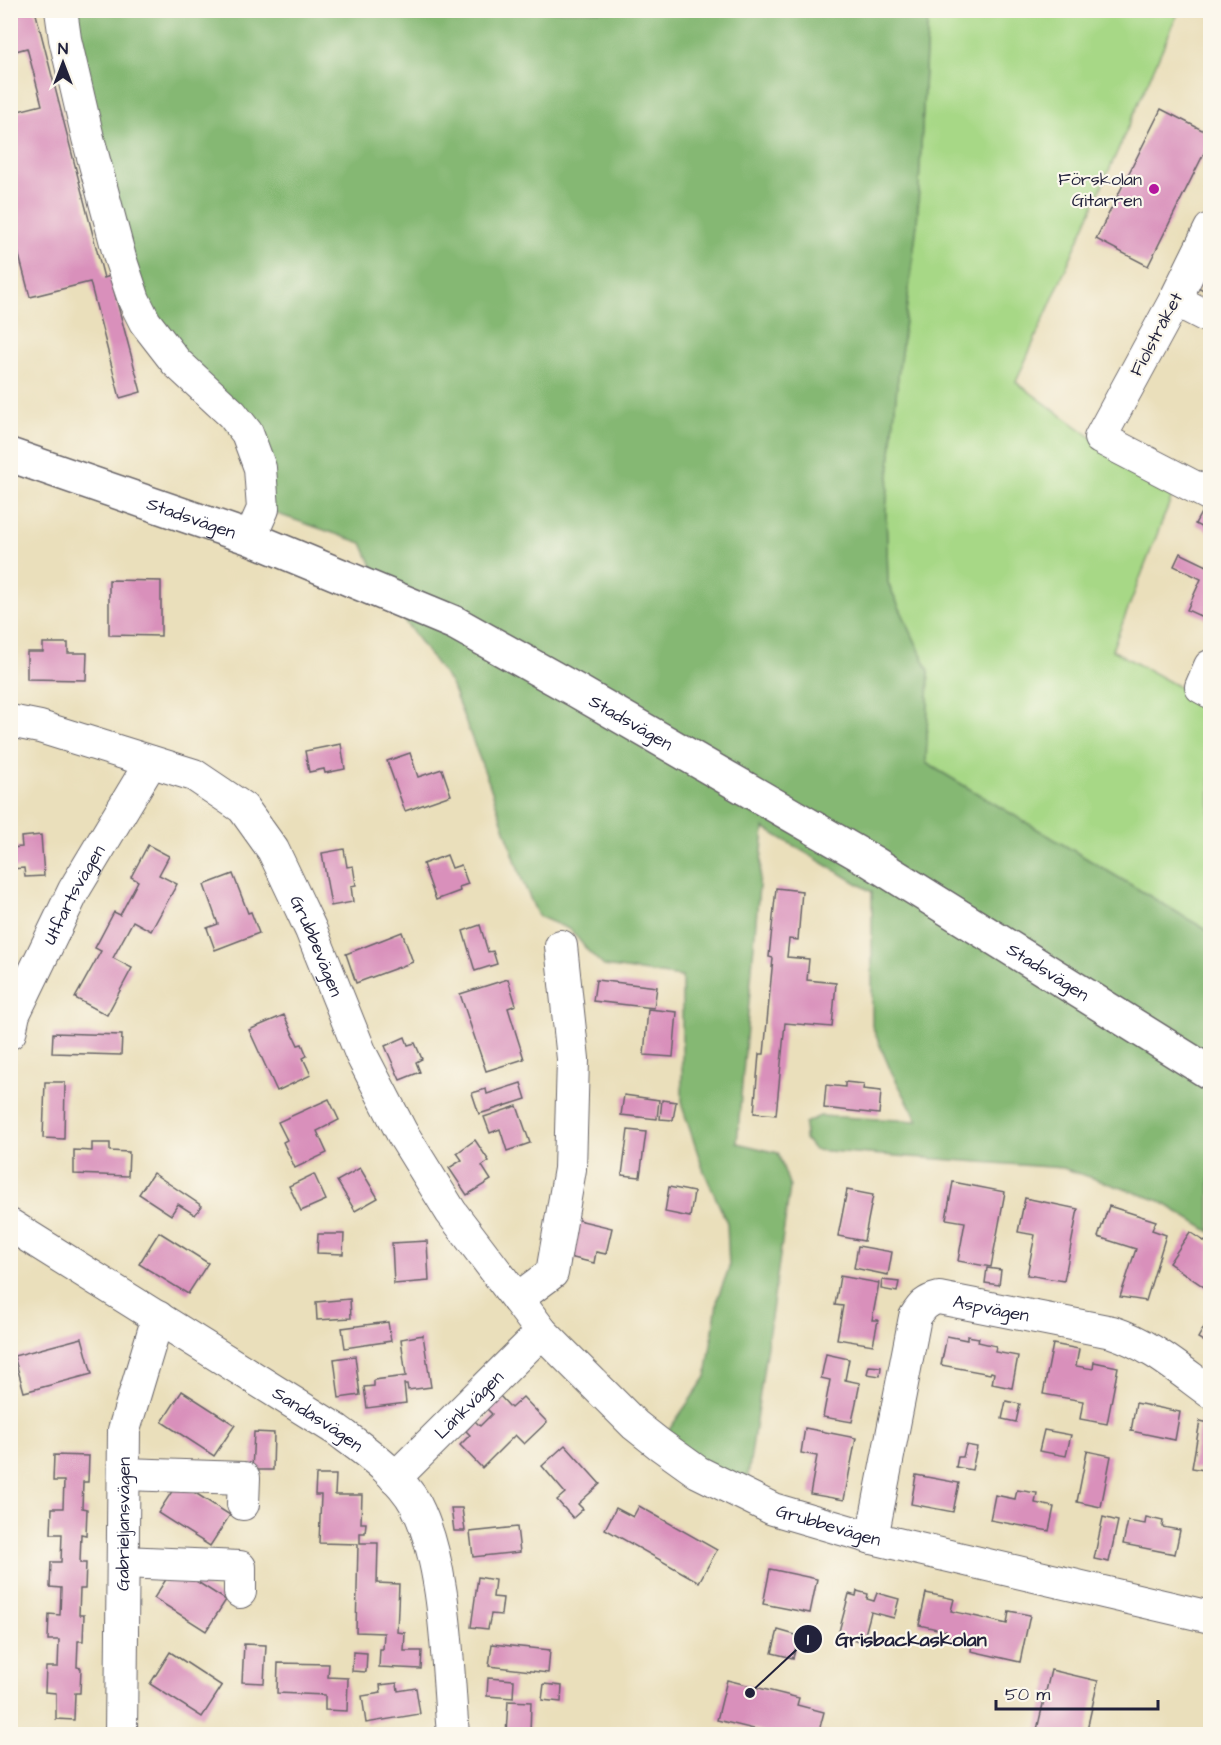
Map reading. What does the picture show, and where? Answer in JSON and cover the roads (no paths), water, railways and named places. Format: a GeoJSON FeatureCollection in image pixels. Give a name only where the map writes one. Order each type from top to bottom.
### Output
{"type":"FeatureCollection","features":[{"type":"Feature","properties":{"kind":"main road","name":"Stadsvägen"},"geometry":{"type":"LineString","coordinates":[[10,455],[250,538],[455,623],[567,685],[871,861],[1210,1073]]}},
{"type":"Feature","properties":{"kind":"street"},"geometry":{"type":"LineString","coordinates":[[61,10],[64,39],[88,138],[120,258],[134,300],[145,322],[176,362],[232,414],[247,433],[260,468],[263,509],[250,538]]}},
{"type":"Feature","properties":{"kind":"street","name":"Fiolstråket"},"geometry":{"type":"LineString","coordinates":[[1210,229],[1175,300],[1100,438],[1210,495]]}},
{"type":"Feature","properties":{"kind":"street"},"geometry":{"type":"LineString","coordinates":[[1175,300],[1210,318]]}},
{"type":"Feature","properties":{"kind":"street"},"geometry":{"type":"LineString","coordinates":[[1210,666],[1201,687],[1210,692]]}},
{"type":"Feature","properties":{"kind":"street","name":"Grubbevägen"},"geometry":{"type":"LineString","coordinates":[[10,721],[40,727],[194,775],[243,808],[273,850],[290,884],[361,1054],[402,1133],[451,1212],[542,1332],[636,1425],[698,1472],[772,1509],[872,1538],[1210,1617]]}},
{"type":"Feature","properties":{"kind":"street","name":"Utfartsvägen"},"geometry":{"type":"LineString","coordinates":[[12,1020],[74,890],[151,762]]}},
{"type":"Feature","properties":{"kind":"street"},"geometry":{"type":"LineString","coordinates":[[517,1299],[552,1273],[570,1169],[573,1059],[561,946]]}},
{"type":"Feature","properties":{"kind":"street","name":"Sandåsvägen"},"geometry":{"type":"LineString","coordinates":[[10,1225],[337,1430],[365,1450],[395,1478],[415,1504],[433,1554],[442,1613],[453,1734]]}},
{"type":"Feature","properties":{"kind":"street","name":"Aspvägen"},"geometry":{"type":"LineString","coordinates":[[872,1538],[915,1317],[929,1300],[939,1298],[1112,1332],[1151,1349],[1210,1392]]}},
{"type":"Feature","properties":{"kind":"street","name":"Gabrieljansvägen"},"geometry":{"type":"LineString","coordinates":[[121,1734],[124,1430],[158,1317]]}},
{"type":"Feature","properties":{"kind":"street","name":"Länkvägen"},"geometry":{"type":"LineString","coordinates":[[395,1478],[542,1332]]}},
{"type":"Feature","properties":{"kind":"street"},"geometry":{"type":"LineString","coordinates":[[124,1474],[244,1478],[243,1504]]}},
{"type":"Feature","properties":{"kind":"street"},"geometry":{"type":"LineString","coordinates":[[123,1562],[240,1567],[240,1592]]}},
{"type":"Feature","properties":{"kind":"place","name":"Förskolan Gitarren"},"geometry":{"type":"Point","coordinates":[1154,189]}},
{"type":"Feature","properties":{"kind":"place","name":"Grisbackaskolan"},"geometry":{"type":"Point","coordinates":[750,1693]}}]}
